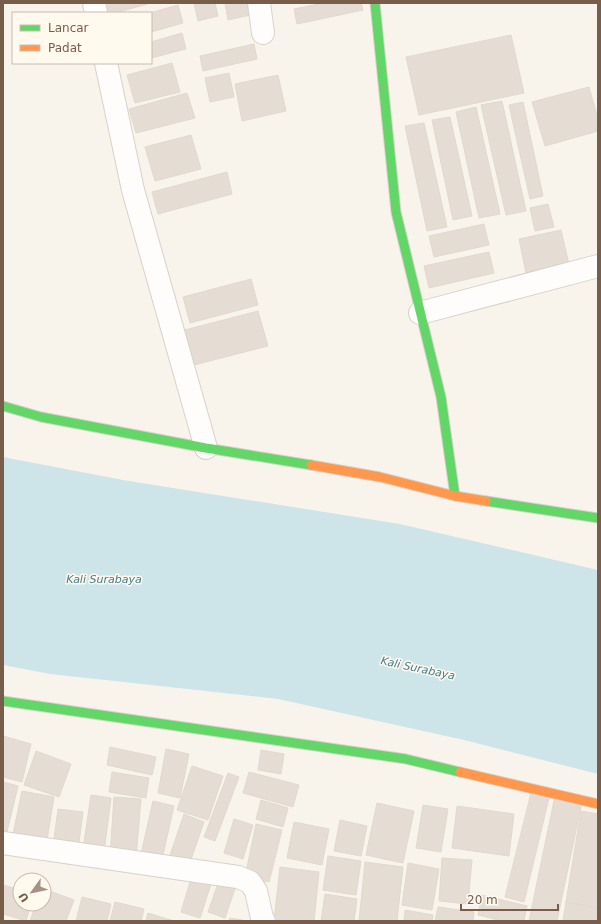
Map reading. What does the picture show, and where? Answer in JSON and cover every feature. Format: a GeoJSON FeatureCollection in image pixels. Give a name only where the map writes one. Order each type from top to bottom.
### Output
{"type":"FeatureCollection","features":[{"type":"Feature","properties":{"kind":"street"},"geometry":{"type":"LineString","coordinates":[[259,3],[263,32]]}},
{"type":"Feature","properties":{"kind":"street"},"geometry":{"type":"LineString","coordinates":[[375,3],[396,212],[441,397],[455,496]]}},
{"type":"Feature","properties":{"kind":"street"},"geometry":{"type":"LineString","coordinates":[[106,64],[133,190],[206,448]]}},
{"type":"Feature","properties":{"kind":"street"},"geometry":{"type":"LineString","coordinates":[[420,313],[598,266]]}},
{"type":"Feature","properties":{"kind":"street"},"geometry":{"type":"LineString","coordinates":[[3,406],[41,417],[206,448],[380,477],[455,496],[598,518]]}},
{"type":"Feature","properties":{"kind":"street"},"geometry":{"type":"LineString","coordinates":[[3,701],[406,759],[598,804]]}},
{"type":"Feature","properties":{"kind":"street"},"geometry":{"type":"LineString","coordinates":[[3,843],[238,877],[250,882],[256,891],[264,921]]}},
{"type":"Feature","properties":{"kind":"water","name":"Kali Surabaya"},"geometry":{"type":"Polygon","coordinates":[[[3,457],[123,480],[400,524],[598,570],[598,774],[464,740],[278,699],[50,674],[3,665],[3,457]]]}},
{"type":"Feature","properties":{"kind":"building"},"geometry":{"type":"Polygon","coordinates":[[[104,3],[151,3],[119,12],[106,12],[104,3]]]}},
{"type":"Feature","properties":{"kind":"building"},"geometry":{"type":"Polygon","coordinates":[[[194,3],[215,3],[218,16],[198,21],[194,3]]]}},
{"type":"Feature","properties":{"kind":"building"},"geometry":{"type":"Polygon","coordinates":[[[225,3],[253,3],[255,14],[228,20],[225,3]]]}},
{"type":"Feature","properties":{"kind":"building"},"geometry":{"type":"Polygon","coordinates":[[[324,3],[361,3],[363,10],[297,24],[294,9],[324,3]]]}},
{"type":"Feature","properties":{"kind":"building"},"geometry":{"type":"Polygon","coordinates":[[[178,5],[183,23],[152,32],[152,12],[178,5]]]}},
{"type":"Feature","properties":{"kind":"building"},"geometry":{"type":"Polygon","coordinates":[[[182,33],[186,49],[152,58],[152,42],[182,33]]]}},
{"type":"Feature","properties":{"kind":"building"},"geometry":{"type":"Polygon","coordinates":[[[511,35],[524,93],[419,115],[406,57],[511,35]]]}},
{"type":"Feature","properties":{"kind":"building"},"geometry":{"type":"Polygon","coordinates":[[[254,44],[257,59],[203,71],[200,56],[254,44]]]}},
{"type":"Feature","properties":{"kind":"building"},"geometry":{"type":"Polygon","coordinates":[[[172,63],[180,92],[135,103],[127,75],[172,63]]]}},
{"type":"Feature","properties":{"kind":"building"},"geometry":{"type":"Polygon","coordinates":[[[229,73],[234,97],[210,102],[205,78],[229,73]]]}},
{"type":"Feature","properties":{"kind":"building"},"geometry":{"type":"Polygon","coordinates":[[[278,75],[286,111],[242,121],[235,84],[278,75]]]}},
{"type":"Feature","properties":{"kind":"building"},"geometry":{"type":"Polygon","coordinates":[[[589,87],[598,119],[598,131],[545,146],[532,102],[589,87]]]}},
{"type":"Feature","properties":{"kind":"building"},"geometry":{"type":"Polygon","coordinates":[[[187,93],[195,118],[136,133],[129,109],[187,93]]]}},
{"type":"Feature","properties":{"kind":"building"},"geometry":{"type":"Polygon","coordinates":[[[502,101],[526,211],[506,215],[481,105],[502,101]]]}},
{"type":"Feature","properties":{"kind":"building"},"geometry":{"type":"Polygon","coordinates":[[[523,102],[543,196],[530,199],[509,105],[523,102]]]}},
{"type":"Feature","properties":{"kind":"building"},"geometry":{"type":"Polygon","coordinates":[[[476,107],[500,214],[479,218],[456,112],[476,107]]]}},
{"type":"Feature","properties":{"kind":"building"},"geometry":{"type":"Polygon","coordinates":[[[450,117],[472,216],[453,220],[432,120],[450,117]]]}},
{"type":"Feature","properties":{"kind":"building"},"geometry":{"type":"Polygon","coordinates":[[[424,123],[447,227],[427,231],[405,126],[424,123]]]}},
{"type":"Feature","properties":{"kind":"building"},"geometry":{"type":"Polygon","coordinates":[[[191,135],[201,169],[155,181],[145,147],[191,135]]]}},
{"type":"Feature","properties":{"kind":"building"},"geometry":{"type":"Polygon","coordinates":[[[227,172],[232,194],[158,214],[152,192],[227,172]]]}},
{"type":"Feature","properties":{"kind":"building"},"geometry":{"type":"Polygon","coordinates":[[[548,204],[554,227],[535,231],[530,208],[548,204]]]}},
{"type":"Feature","properties":{"kind":"building"},"geometry":{"type":"Polygon","coordinates":[[[484,224],[489,245],[434,257],[429,236],[484,224]]]}},
{"type":"Feature","properties":{"kind":"building"},"geometry":{"type":"Polygon","coordinates":[[[561,230],[569,264],[526,273],[519,239],[561,230]]]}},
{"type":"Feature","properties":{"kind":"building"},"geometry":{"type":"Polygon","coordinates":[[[489,252],[494,273],[429,288],[424,266],[489,252]]]}},
{"type":"Feature","properties":{"kind":"building"},"geometry":{"type":"Polygon","coordinates":[[[251,279],[258,305],[190,323],[183,297],[251,279]]]}},
{"type":"Feature","properties":{"kind":"building"},"geometry":{"type":"Polygon","coordinates":[[[258,311],[268,346],[190,366],[181,331],[258,311]]]}},
{"type":"Feature","properties":{"kind":"building"},"geometry":{"type":"Polygon","coordinates":[[[3,736],[31,744],[22,782],[3,777],[3,736]]]}},
{"type":"Feature","properties":{"kind":"building"},"geometry":{"type":"Polygon","coordinates":[[[110,747],[156,757],[152,775],[107,765],[110,747]]]}},
{"type":"Feature","properties":{"kind":"building"},"geometry":{"type":"Polygon","coordinates":[[[166,749],[189,754],[180,798],[158,793],[166,749]]]}},
{"type":"Feature","properties":{"kind":"building"},"geometry":{"type":"Polygon","coordinates":[[[261,750],[284,754],[281,774],[258,770],[261,750]]]}},
{"type":"Feature","properties":{"kind":"building"},"geometry":{"type":"Polygon","coordinates":[[[36,751],[71,764],[59,797],[24,785],[36,751]]]}},
{"type":"Feature","properties":{"kind":"building"},"geometry":{"type":"Polygon","coordinates":[[[192,766],[223,776],[208,820],[177,810],[192,766]]]}},
{"type":"Feature","properties":{"kind":"building"},"geometry":{"type":"Polygon","coordinates":[[[112,772],[149,778],[146,798],[109,792],[112,772]]]}},
{"type":"Feature","properties":{"kind":"building"},"geometry":{"type":"Polygon","coordinates":[[[249,772],[299,785],[293,807],[243,793],[249,772]]]}},
{"type":"Feature","properties":{"kind":"building"},"geometry":{"type":"Polygon","coordinates":[[[228,773],[239,777],[215,841],[204,837],[228,773]]]}},
{"type":"Feature","properties":{"kind":"building"},"geometry":{"type":"Polygon","coordinates":[[[3,782],[18,786],[5,840],[3,840],[3,782]]]}},
{"type":"Feature","properties":{"kind":"building"},"geometry":{"type":"Polygon","coordinates":[[[22,791],[54,797],[46,846],[12,839],[22,791]]]}},
{"type":"Feature","properties":{"kind":"building"},"geometry":{"type":"Polygon","coordinates":[[[531,793],[549,798],[524,902],[505,897],[531,793]]]}},
{"type":"Feature","properties":{"kind":"building"},"geometry":{"type":"Polygon","coordinates":[[[91,795],[111,798],[104,852],[83,849],[91,795]]]}},
{"type":"Feature","properties":{"kind":"building"},"geometry":{"type":"Polygon","coordinates":[[[555,796],[582,802],[557,921],[529,921],[555,796]]]}},
{"type":"Feature","properties":{"kind":"building"},"geometry":{"type":"Polygon","coordinates":[[[114,797],[141,799],[136,858],[110,856],[114,797]]]}},
{"type":"Feature","properties":{"kind":"building"},"geometry":{"type":"Polygon","coordinates":[[[261,800],[288,808],[283,827],[256,819],[261,800]]]}},
{"type":"Feature","properties":{"kind":"building"},"geometry":{"type":"Polygon","coordinates":[[[153,801],[174,806],[162,859],[141,854],[153,801]]]}},
{"type":"Feature","properties":{"kind":"building"},"geometry":{"type":"Polygon","coordinates":[[[377,803],[414,811],[403,863],[366,855],[377,803]]]}},
{"type":"Feature","properties":{"kind":"building"},"geometry":{"type":"Polygon","coordinates":[[[423,805],[448,809],[441,852],[416,848],[423,805]]]}},
{"type":"Feature","properties":{"kind":"building"},"geometry":{"type":"Polygon","coordinates":[[[457,806],[514,814],[509,856],[452,848],[457,806]]]}},
{"type":"Feature","properties":{"kind":"building"},"geometry":{"type":"Polygon","coordinates":[[[58,809],[83,812],[78,850],[53,846],[58,809]]]}},
{"type":"Feature","properties":{"kind":"building"},"geometry":{"type":"Polygon","coordinates":[[[581,811],[598,814],[598,908],[566,902],[581,811]]]}},
{"type":"Feature","properties":{"kind":"building"},"geometry":{"type":"Polygon","coordinates":[[[184,814],[204,822],[188,868],[168,861],[184,814]]]}},
{"type":"Feature","properties":{"kind":"building"},"geometry":{"type":"Polygon","coordinates":[[[234,819],[253,825],[243,859],[224,853],[234,819]]]}},
{"type":"Feature","properties":{"kind":"building"},"geometry":{"type":"Polygon","coordinates":[[[340,820],[367,826],[361,856],[334,851],[340,820]]]}},
{"type":"Feature","properties":{"kind":"building"},"geometry":{"type":"Polygon","coordinates":[[[294,822],[329,829],[322,865],[287,858],[294,822]]]}},
{"type":"Feature","properties":{"kind":"building"},"geometry":{"type":"Polygon","coordinates":[[[256,824],[282,830],[269,882],[245,877],[256,824]]]}},
{"type":"Feature","properties":{"kind":"building"},"geometry":{"type":"Polygon","coordinates":[[[328,856],[361,861],[356,895],[323,890],[328,856]]]}},
{"type":"Feature","properties":{"kind":"building"},"geometry":{"type":"Polygon","coordinates":[[[442,858],[472,860],[468,904],[439,901],[442,858]]]}},
{"type":"Feature","properties":{"kind":"building"},"geometry":{"type":"Polygon","coordinates":[[[365,862],[403,867],[397,921],[359,921],[365,862]]]}},
{"type":"Feature","properties":{"kind":"building"},"geometry":{"type":"Polygon","coordinates":[[[408,863],[439,869],[432,910],[402,905],[408,863]]]}},
{"type":"Feature","properties":{"kind":"building"},"geometry":{"type":"Polygon","coordinates":[[[280,867],[319,872],[314,921],[274,921],[280,867]]]}},
{"type":"Feature","properties":{"kind":"building"},"geometry":{"type":"Polygon","coordinates":[[[192,875],[212,881],[200,918],[181,912],[192,875]]]}},
{"type":"Feature","properties":{"kind":"building"},"geometry":{"type":"Polygon","coordinates":[[[220,878],[237,883],[225,918],[208,912],[220,878]]]}},
{"type":"Feature","properties":{"kind":"building"},"geometry":{"type":"Polygon","coordinates":[[[3,885],[12,888],[12,912],[29,912],[26,921],[3,914],[3,885]]]}},
{"type":"Feature","properties":{"kind":"building"},"geometry":{"type":"Polygon","coordinates":[[[52,892],[74,900],[66,921],[30,921],[33,912],[52,912],[52,892]]]}},
{"type":"Feature","properties":{"kind":"building"},"geometry":{"type":"Polygon","coordinates":[[[325,894],[357,899],[354,921],[321,921],[325,894]]]}},
{"type":"Feature","properties":{"kind":"building"},"geometry":{"type":"Polygon","coordinates":[[[482,895],[527,906],[524,921],[502,921],[478,915],[482,895]]]}},
{"type":"Feature","properties":{"kind":"building"},"geometry":{"type":"Polygon","coordinates":[[[82,897],[111,904],[107,921],[76,921],[82,897]]]}},
{"type":"Feature","properties":{"kind":"building"},"geometry":{"type":"Polygon","coordinates":[[[115,902],[144,909],[141,921],[110,921],[115,902]]]}},
{"type":"Feature","properties":{"kind":"building"},"geometry":{"type":"Polygon","coordinates":[[[566,902],[598,908],[598,921],[563,921],[566,902]]]}},
{"type":"Feature","properties":{"kind":"building"},"geometry":{"type":"Polygon","coordinates":[[[438,907],[474,912],[473,921],[435,921],[438,907]]]}},
{"type":"Feature","properties":{"kind":"building"},"geometry":{"type":"Polygon","coordinates":[[[405,910],[433,915],[432,921],[404,921],[405,910]]]}},
{"type":"Feature","properties":{"kind":"building"},"geometry":{"type":"Polygon","coordinates":[[[148,913],[174,921],[146,921],[148,913]]]}},
{"type":"Feature","properties":{"kind":"building"},"geometry":{"type":"Polygon","coordinates":[[[230,918],[247,921],[229,921],[230,918]]]}},
{"type":"Feature","properties":{"kind":"traffic: fast"},"geometry":{"type":"LineString","coordinates":[[375,3],[396,212],[441,397],[455,496]]}},
{"type":"Feature","properties":{"kind":"traffic: fast"},"geometry":{"type":"LineString","coordinates":[[3,406],[41,417],[206,448],[311,465]]}},
{"type":"Feature","properties":{"kind":"traffic: fast"},"geometry":{"type":"LineString","coordinates":[[486,501],[598,518]]}},
{"type":"Feature","properties":{"kind":"traffic: fast"},"geometry":{"type":"LineString","coordinates":[[3,701],[406,759],[460,772]]}},
{"type":"Feature","properties":{"kind":"traffic: slow"},"geometry":{"type":"LineString","coordinates":[[311,465],[380,477],[455,496],[486,501]]}},
{"type":"Feature","properties":{"kind":"traffic: slow"},"geometry":{"type":"LineString","coordinates":[[460,772],[598,804]]}}]}
